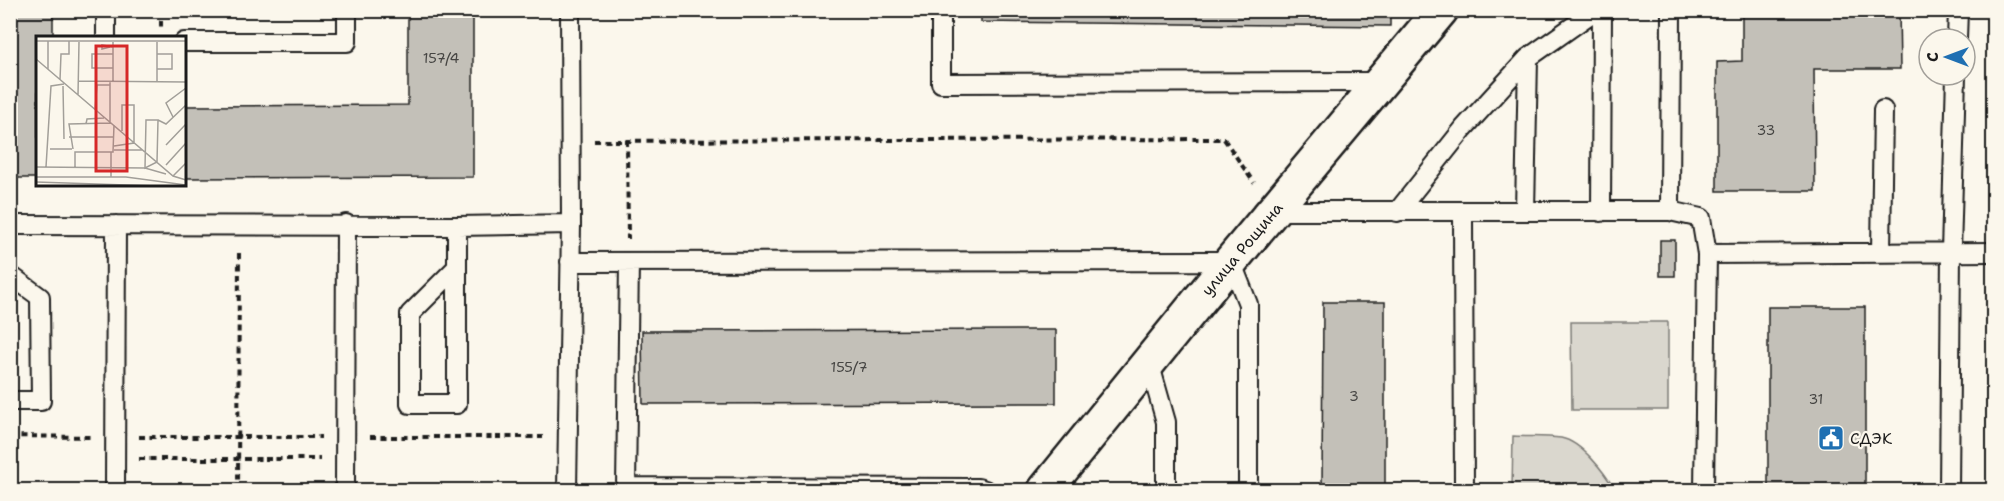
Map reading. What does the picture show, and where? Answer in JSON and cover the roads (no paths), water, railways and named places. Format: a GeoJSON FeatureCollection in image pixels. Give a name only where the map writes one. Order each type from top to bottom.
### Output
{"type":"FeatureCollection","features":[{"type":"Feature","properties":{"kind":"street","name":"улица Рощина"},"geometry":{"type":"LineString","coordinates":[[1045,490],[1231,261],[1441,10]]}},
{"type":"Feature","properties":{"kind":"lane"},"geometry":{"type":"LineString","coordinates":[[106,10],[106,36]]}},
{"type":"Feature","properties":{"kind":"lane"},"geometry":{"type":"LineString","coordinates":[[186,42],[347,42],[347,10]]}},
{"type":"Feature","properties":{"kind":"lane"},"geometry":{"type":"LineString","coordinates":[[567,490],[571,224],[570,10]]}},
{"type":"Feature","properties":{"kind":"lane"},"geometry":{"type":"LineString","coordinates":[[941,10],[941,83],[1380,82]]}},
{"type":"Feature","properties":{"kind":"lane"},"geometry":{"type":"LineString","coordinates":[[1397,212],[1464,128],[1528,58],[1596,10]]}},
{"type":"Feature","properties":{"kind":"lane"},"geometry":{"type":"LineString","coordinates":[[1601,212],[1602,10]]}},
{"type":"Feature","properties":{"kind":"lane"},"geometry":{"type":"LineString","coordinates":[[1670,211],[1671,10]]}},
{"type":"Feature","properties":{"kind":"lane"},"geometry":{"type":"LineString","coordinates":[[1957,27],[1958,10]]}},
{"type":"Feature","properties":{"kind":"lane"},"geometry":{"type":"LineString","coordinates":[[1525,211],[1528,58]]}},
{"type":"Feature","properties":{"kind":"lane"},"geometry":{"type":"LineString","coordinates":[[1949,490],[1951,252],[1956,87]]}},
{"type":"Feature","properties":{"kind":"lane"},"geometry":{"type":"LineString","coordinates":[[1881,252],[1883,110]]}},
{"type":"Feature","properties":{"kind":"lane"},"geometry":{"type":"LineString","coordinates":[[1274,211],[1670,211],[1701,218],[1707,254],[1704,490]]}},
{"type":"Feature","properties":{"kind":"lane"},"geometry":{"type":"LineString","coordinates":[[1462,212],[1464,490]]}},
{"type":"Feature","properties":{"kind":"lane"},"geometry":{"type":"LineString","coordinates":[[345,490],[346,224]]}},
{"type":"Feature","properties":{"kind":"lane"},"geometry":{"type":"LineString","coordinates":[[10,225],[571,224]]}},
{"type":"Feature","properties":{"kind":"lane"},"geometry":{"type":"LineString","coordinates":[[115,490],[116,225]]}},
{"type":"Feature","properties":{"kind":"lane"},"geometry":{"type":"LineString","coordinates":[[457,226],[457,267],[457,404],[410,404],[410,314],[457,267]]}},
{"type":"Feature","properties":{"kind":"lane"},"geometry":{"type":"LineString","coordinates":[[1707,254],[1994,252]]}},
{"type":"Feature","properties":{"kind":"lane"},"geometry":{"type":"LineString","coordinates":[[570,262],[1231,261],[1248,304],[1248,490]]}},
{"type":"Feature","properties":{"kind":"lane"},"geometry":{"type":"LineString","coordinates":[[629,262],[626,487],[978,488],[985,490]]}},
{"type":"Feature","properties":{"kind":"lane"},"geometry":{"type":"LineString","coordinates":[[10,275],[40,297],[41,401],[10,401]]}},
{"type":"Feature","properties":{"kind":"lane"},"geometry":{"type":"LineString","coordinates":[[1149,362],[1167,422],[1167,490]]}},
{"type":"Feature","properties":{"kind":"place","name":"СДЭК"},"geometry":{"type":"Point","coordinates":[1831,438]}}]}
